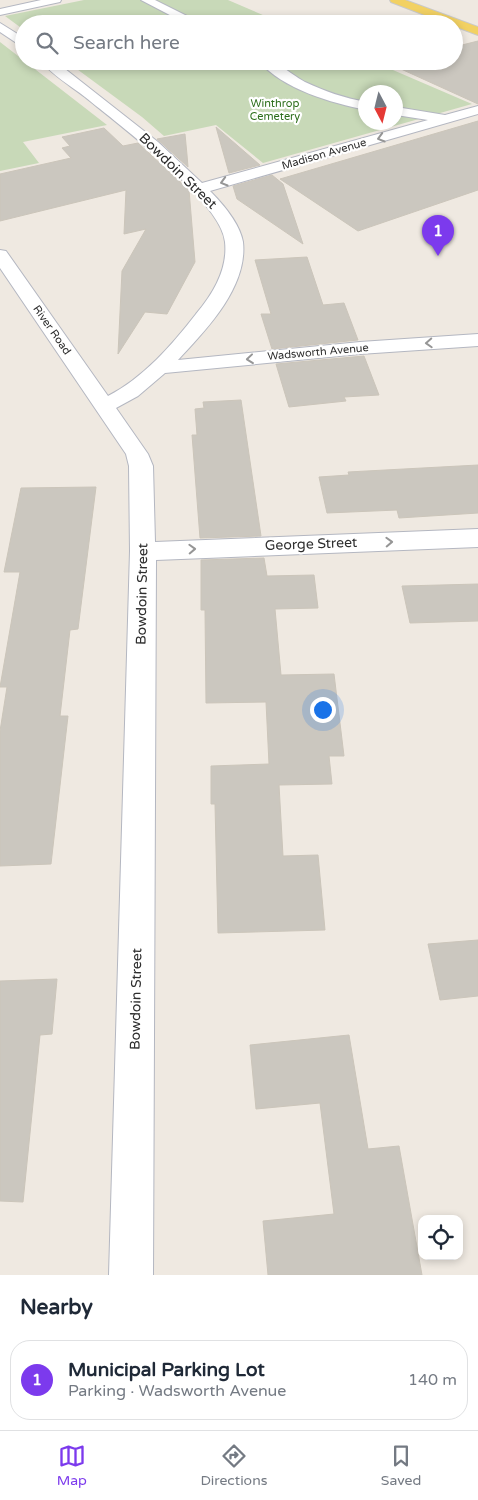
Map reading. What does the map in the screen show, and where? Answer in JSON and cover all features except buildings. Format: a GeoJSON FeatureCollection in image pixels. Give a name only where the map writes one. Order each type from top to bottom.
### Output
{"type":"FeatureCollection","features":[{"type":"Feature","properties":{"kind":"main road"},"geometry":{"type":"LineString","coordinates":[[394,0],[435,15]]}},
{"type":"Feature","properties":{"kind":"main road"},"geometry":{"type":"LineString","coordinates":[[463,25],[478,31]]}},
{"type":"Feature","properties":{"kind":"street"},"geometry":{"type":"LineString","coordinates":[[0,12],[56,0]]}},
{"type":"Feature","properties":{"kind":"street"},"geometry":{"type":"LineString","coordinates":[[146,0],[178,15]]}},
{"type":"Feature","properties":{"kind":"street"},"geometry":{"type":"LineString","coordinates":[[0,26],[15,37]]}},
{"type":"Feature","properties":{"kind":"street","name":"Bowdoin Street"},"geometry":{"type":"LineString","coordinates":[[59,70],[128,124],[199,190],[220,212],[229,225],[234,239],[233,263],[228,278],[210,310],[158,368],[131,392],[104,406],[137,454],[141,466],[143,551],[131,1275]]}},
{"type":"Feature","properties":{"kind":"street"},"geometry":{"type":"LineString","coordinates":[[277,70],[294,83],[326,96],[358,104]]}},
{"type":"Feature","properties":{"kind":"street","name":"Madison Avenue"},"geometry":{"type":"LineString","coordinates":[[199,190],[478,110]]}},
{"type":"Feature","properties":{"kind":"street"},"geometry":{"type":"LineString","coordinates":[[403,112],[447,118]]}},
{"type":"Feature","properties":{"kind":"street","name":"River Road"},"geometry":{"type":"LineString","coordinates":[[0,255],[104,406]]}},
{"type":"Feature","properties":{"kind":"street","name":"Wadsworth Avenue"},"geometry":{"type":"LineString","coordinates":[[158,368],[360,348],[478,340]]}},
{"type":"Feature","properties":{"kind":"street","name":"George Street"},"geometry":{"type":"LineString","coordinates":[[143,551],[478,538]]}},
{"type":"Feature","properties":{"kind":"green space"},"geometry":{"type":"Polygon","coordinates":[[[84,0],[228,0],[263,15],[15,15],[15,23],[5,16],[84,0]]]}},
{"type":"Feature","properties":{"kind":"green space"},"geometry":{"type":"Polygon","coordinates":[[[0,42],[15,54],[15,70],[36,70],[107,125],[23,142],[39,163],[0,171],[0,42]]]}},
{"type":"Feature","properties":{"kind":"green space","name":"Winthrop Cemetery"},"geometry":{"type":"Polygon","coordinates":[[[78,70],[393,70],[472,104],[403,123],[403,85],[358,85],[358,130],[380,130],[263,163],[216,125],[164,136],[142,117],[78,70]]]}},
{"type":"Feature","properties":{"kind":"place","name":"Municipal Parking Lot"},"geometry":{"type":"Point","coordinates":[438,256]}}]}
